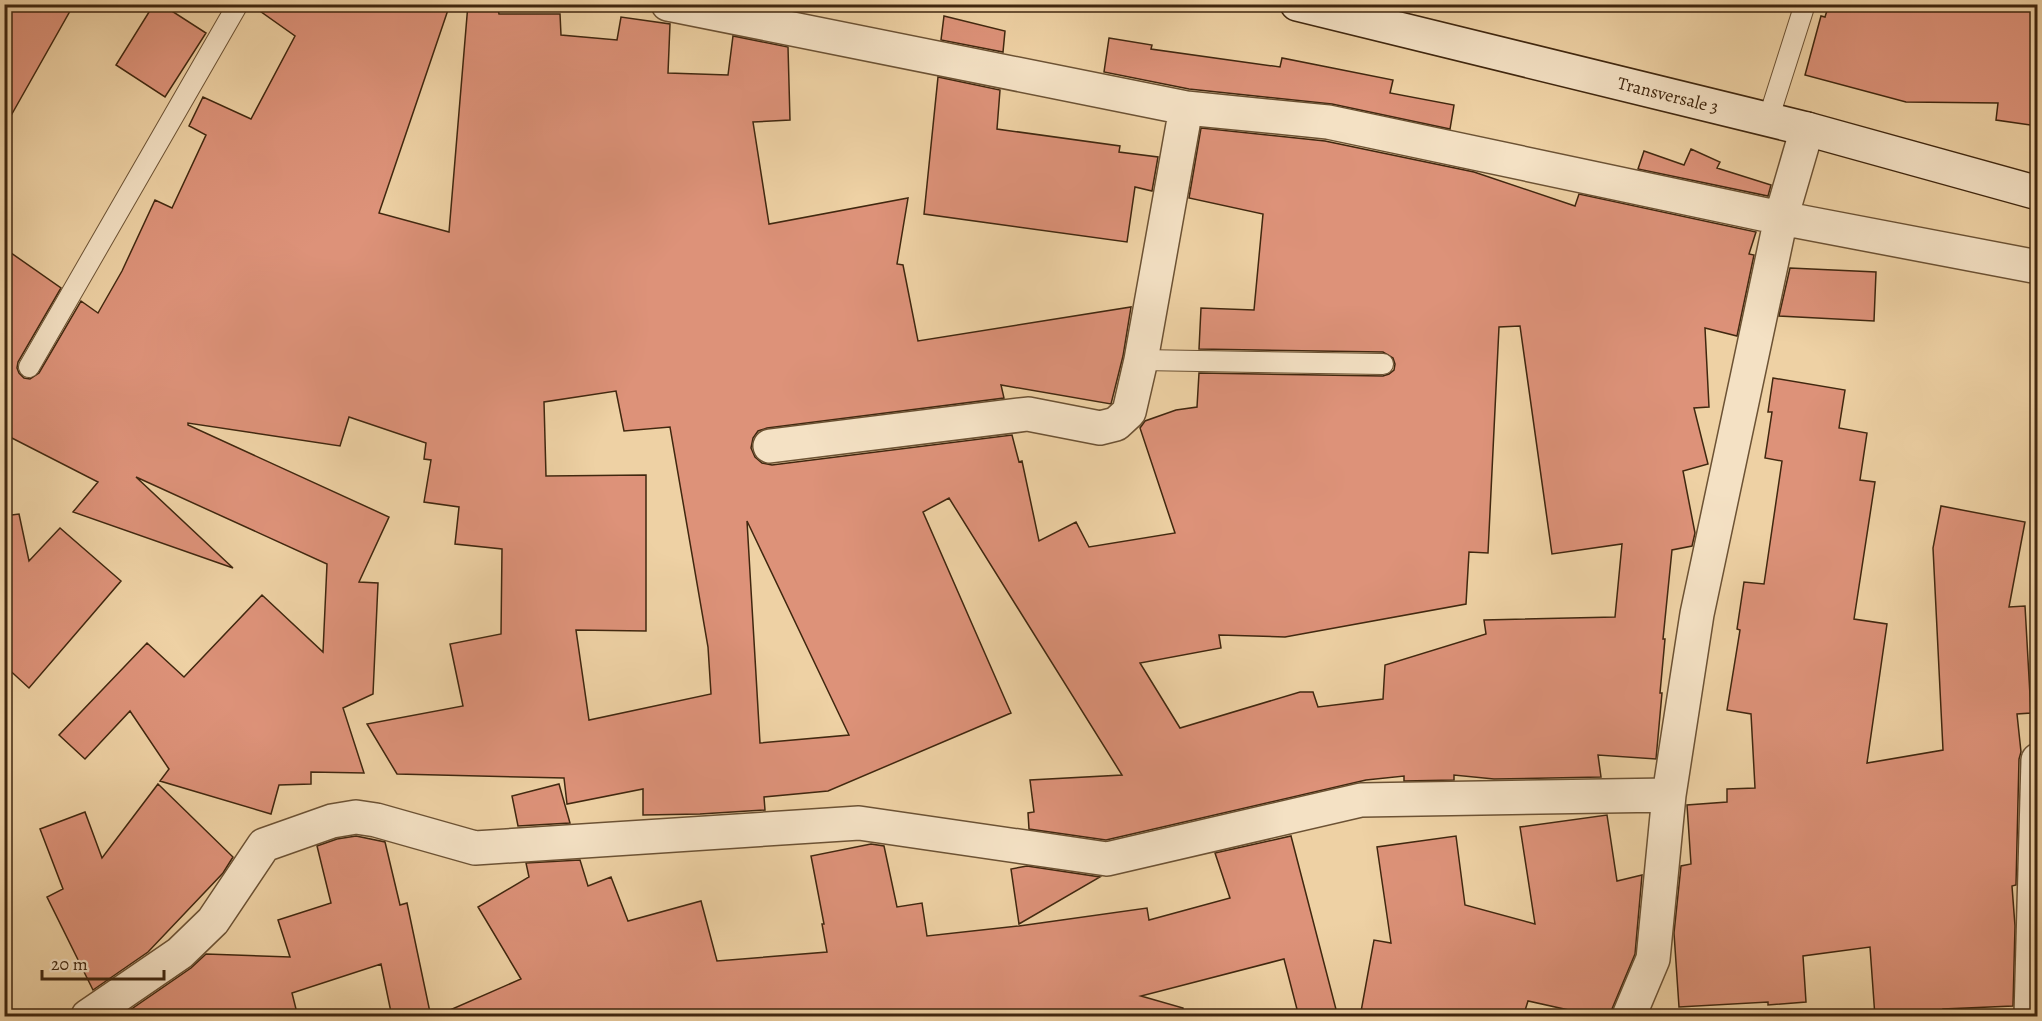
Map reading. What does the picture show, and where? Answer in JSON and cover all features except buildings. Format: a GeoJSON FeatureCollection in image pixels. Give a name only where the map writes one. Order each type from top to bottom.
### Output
{"type":"FeatureCollection","features":[{"type":"Feature","properties":{"kind":"street"},"geometry":{"type":"LineString","coordinates":[[668,4],[1186,108],[1328,122],[1781,218],[2037,267]]}},
{"type":"Feature","properties":{"kind":"street","name":"Transversale 3"},"geometry":{"type":"LineString","coordinates":[[1297,4],[1807,129],[2037,194]]}},
{"type":"Feature","properties":{"kind":"street"},"geometry":{"type":"LineString","coordinates":[[770,446],[1028,414],[1100,428],[1116,423],[1129,412],[1141,360],[1186,108]]}},
{"type":"Feature","properties":{"kind":"street"},"geometry":{"type":"LineString","coordinates":[[1629,1017],[1653,959],[1669,795],[1697,614],[1781,218],[1807,129]]}},
{"type":"Feature","properties":{"kind":"street"},"geometry":{"type":"LineString","coordinates":[[2031,1017],[2037,760]]}},
{"type":"Feature","properties":{"kind":"street"},"geometry":{"type":"LineString","coordinates":[[88,1017],[180,953],[213,921],[264,845],[332,821],[356,816],[475,848],[859,823],[1107,859],[1361,800],[1669,795]]}},
{"type":"Feature","properties":{"kind":"lane"},"geometry":{"type":"LineString","coordinates":[[29,367],[238,4]]}},
{"type":"Feature","properties":{"kind":"lane"},"geometry":{"type":"LineString","coordinates":[[1768,120],[1805,4]]}},
{"type":"Feature","properties":{"kind":"lane"},"geometry":{"type":"LineString","coordinates":[[1141,360],[1383,364]]}}]}
